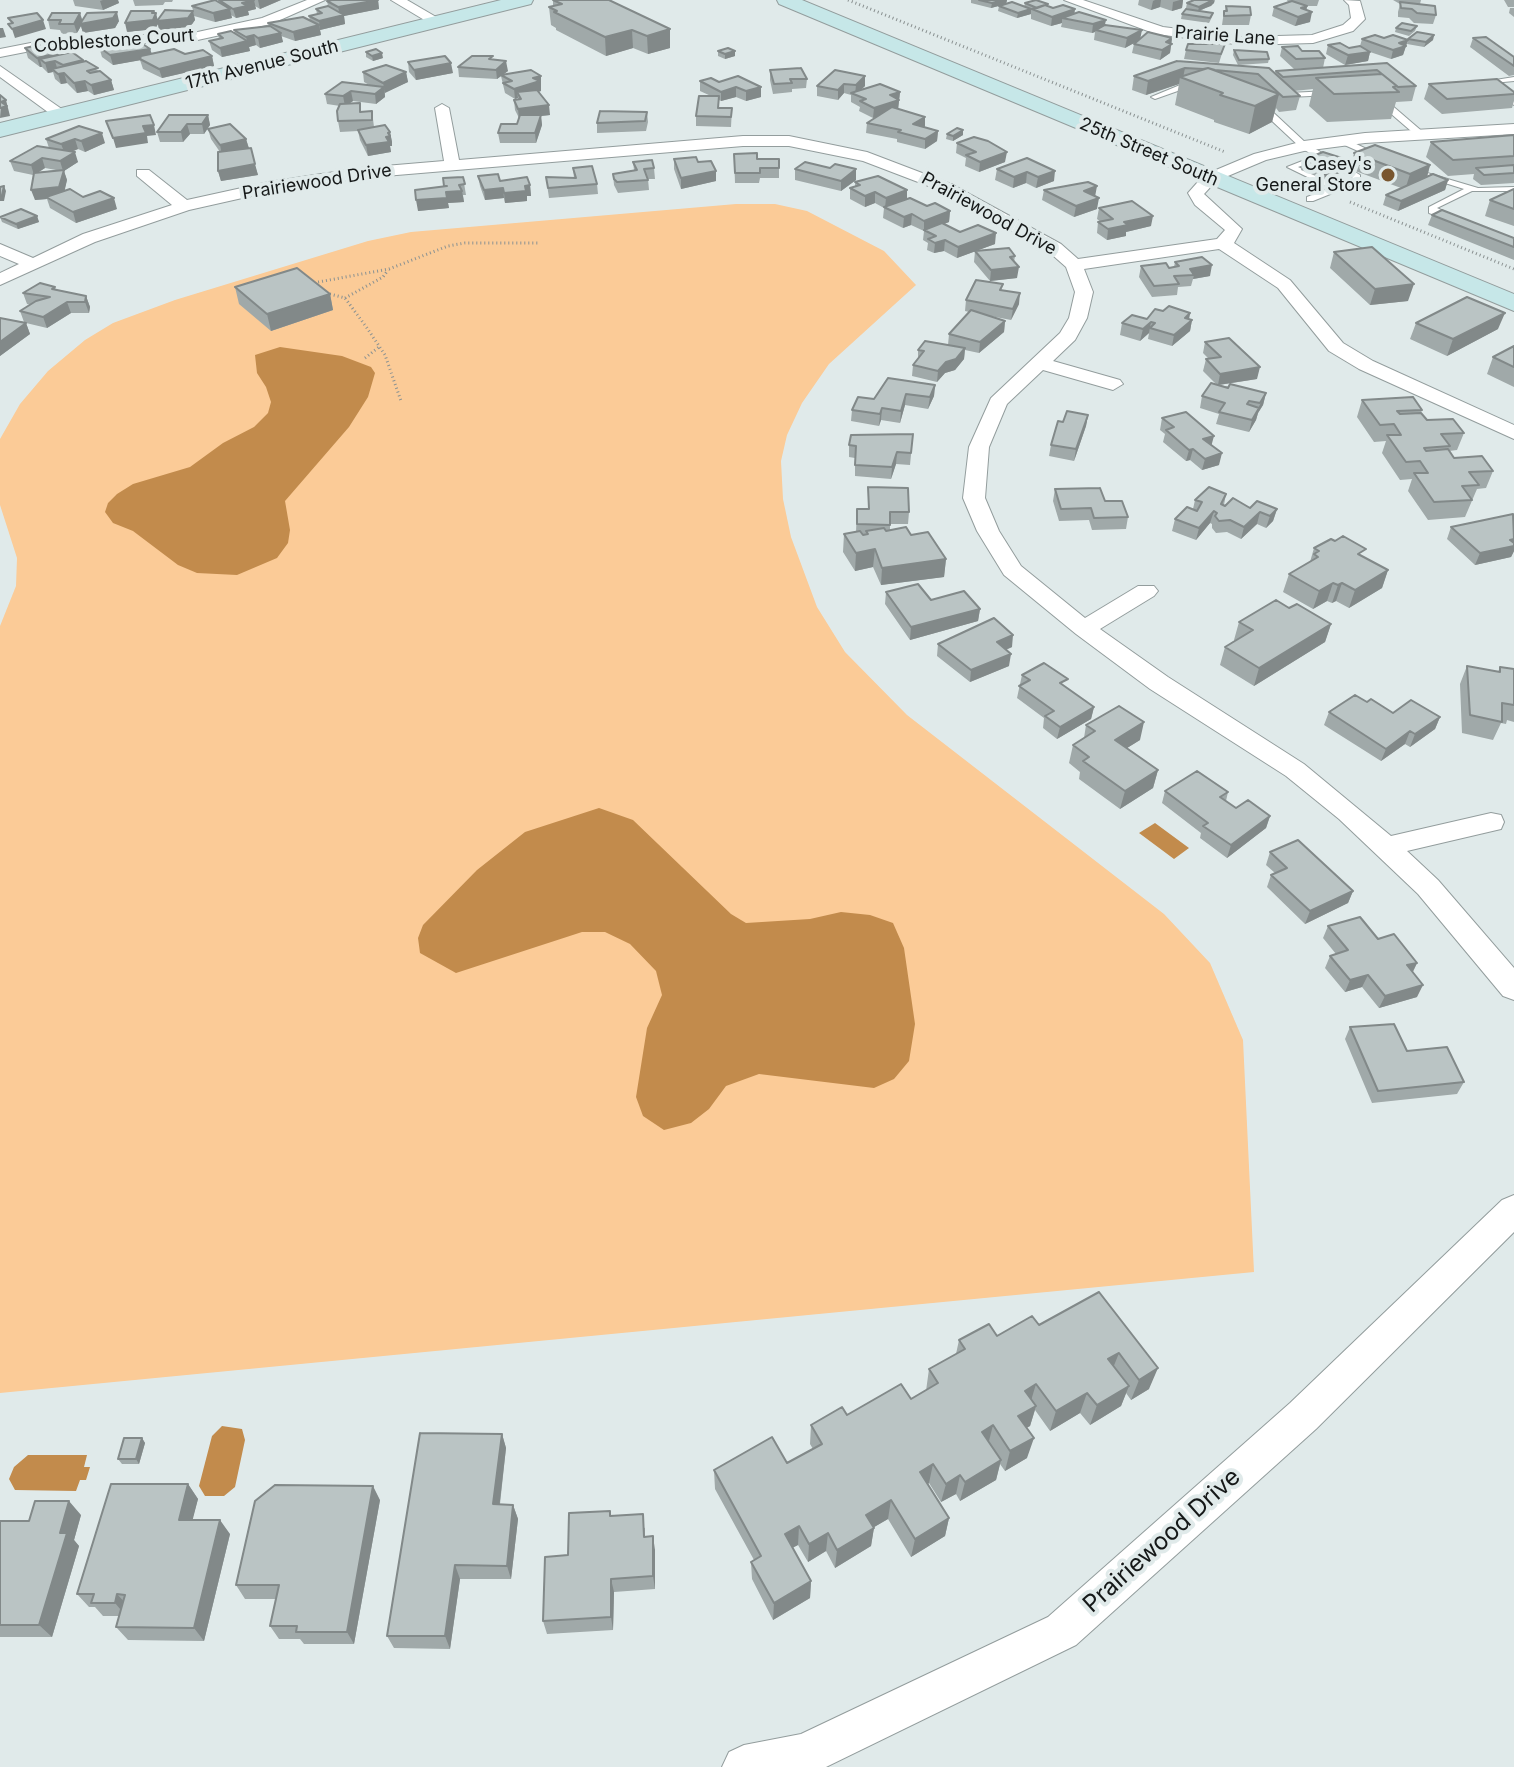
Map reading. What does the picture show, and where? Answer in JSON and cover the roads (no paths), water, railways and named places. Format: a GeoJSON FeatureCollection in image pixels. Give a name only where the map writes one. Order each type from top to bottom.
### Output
{"type":"FeatureCollection","features":[{"type":"Feature","properties":{"kind":"main road","name":"17th Avenue South"},"geometry":{"type":"LineString","coordinates":[[0,130],[524,0]]}},
{"type":"Feature","properties":{"kind":"main road","name":"25th Street South"},"geometry":{"type":"LineString","coordinates":[[786,0],[1514,303]]}},
{"type":"Feature","properties":{"kind":"main road","name":"25th Street South"},"geometry":{"type":"LineString","coordinates":[[828,0],[1319,195],[1514,281]]}},
{"type":"Feature","properties":{"kind":"street","name":"Cobblestone Court"},"geometry":{"type":"LineString","coordinates":[[0,53],[51,43],[193,37],[266,21],[319,0]]}},
{"type":"Feature","properties":{"kind":"street"},"geometry":{"type":"LineString","coordinates":[[397,0],[436,21]]}},
{"type":"Feature","properties":{"kind":"street","name":"Prairie Lane"},"geometry":{"type":"LineString","coordinates":[[1070,0],[1161,31],[1243,41],[1313,39],[1339,32],[1358,19],[1355,4],[1350,0]]}},
{"type":"Feature","properties":{"kind":"street","name":"Cobblestone Court"},"geometry":{"type":"LineString","coordinates":[[0,70],[61,115]]}},
{"type":"Feature","properties":{"kind":"street"},"geometry":{"type":"LineString","coordinates":[[442,108],[452,164]]}},
{"type":"Feature","properties":{"kind":"street"},"geometry":{"type":"LineString","coordinates":[[1074,265],[1222,243],[1231,237],[1234,229],[1201,202],[1196,193],[1210,178],[1242,164],[1304,146],[1514,129]]}},
{"type":"Feature","properties":{"kind":"street","name":"Prairiewood Drive"},"geometry":{"type":"LineString","coordinates":[[0,280],[89,238],[184,206],[269,187],[361,173],[792,136],[919,175],[1010,221],[1055,248],[1074,265],[1084,292],[1078,318],[1068,336],[998,402],[979,447],[974,498],[988,531],[1012,570],[1084,629],[1159,683],[1295,770],[1348,812],[1428,887],[1514,988]]}},
{"type":"Feature","properties":{"kind":"street"},"geometry":{"type":"LineString","coordinates":[[143,173],[184,206]]}},
{"type":"Feature","properties":{"kind":"street"},"geometry":{"type":"LineString","coordinates":[[1222,243],[1284,284],[1336,347],[1366,365],[1514,433]]}},
{"type":"Feature","properties":{"kind":"street"},"geometry":{"type":"LineString","coordinates":[[0,249],[32,264]]}},
{"type":"Feature","properties":{"kind":"street"},"geometry":{"type":"LineString","coordinates":[[1039,363],[1113,384]]}},
{"type":"Feature","properties":{"kind":"street"},"geometry":{"type":"LineString","coordinates":[[1084,629],[1146,591]]}},
{"type":"Feature","properties":{"kind":"street"},"geometry":{"type":"LineString","coordinates":[[1385,847],[1491,822]]}},
{"type":"Feature","properties":{"kind":"street","name":"Prairiewood Drive"},"geometry":{"type":"LineString","coordinates":[[744,1767],[804,1755],[1062,1631],[1303,1416],[1514,1210]]}},
{"type":"Feature","properties":{"kind":"lane"},"geometry":{"type":"LineString","coordinates":[[1514,79],[1487,82],[1514,103]]}},
{"type":"Feature","properties":{"kind":"lane"},"geometry":{"type":"LineString","coordinates":[[1155,97],[1188,85],[1203,87]]}},
{"type":"Feature","properties":{"kind":"lane"},"geometry":{"type":"LineString","coordinates":[[1369,90],[1421,135]]}},
{"type":"Feature","properties":{"kind":"lane"},"geometry":{"type":"LineString","coordinates":[[1289,95],[1343,92]]}},
{"type":"Feature","properties":{"kind":"lane"},"geometry":{"type":"LineString","coordinates":[[1255,100],[1304,146],[1357,177],[1351,183],[1319,195]]}},
{"type":"Feature","properties":{"kind":"lane"},"geometry":{"type":"LineString","coordinates":[[1343,141],[1392,162]]}},
{"type":"Feature","properties":{"kind":"lane"},"geometry":{"type":"LineString","coordinates":[[1323,156],[1291,167],[1337,188]]}},
{"type":"Feature","properties":{"kind":"lane"},"geometry":{"type":"LineString","coordinates":[[1406,167],[1470,189],[1514,189]]}},
{"type":"Feature","properties":{"kind":"lane"},"geometry":{"type":"LineString","coordinates":[[1333,176],[1351,183]]}},
{"type":"Feature","properties":{"kind":"lane"},"geometry":{"type":"LineString","coordinates":[[1459,222],[1432,211],[1433,207],[1470,189]]}},
{"type":"Feature","properties":{"kind":"place","name":"Casey's General Store"},"geometry":{"type":"Point","coordinates":[1388,175]}}]}
